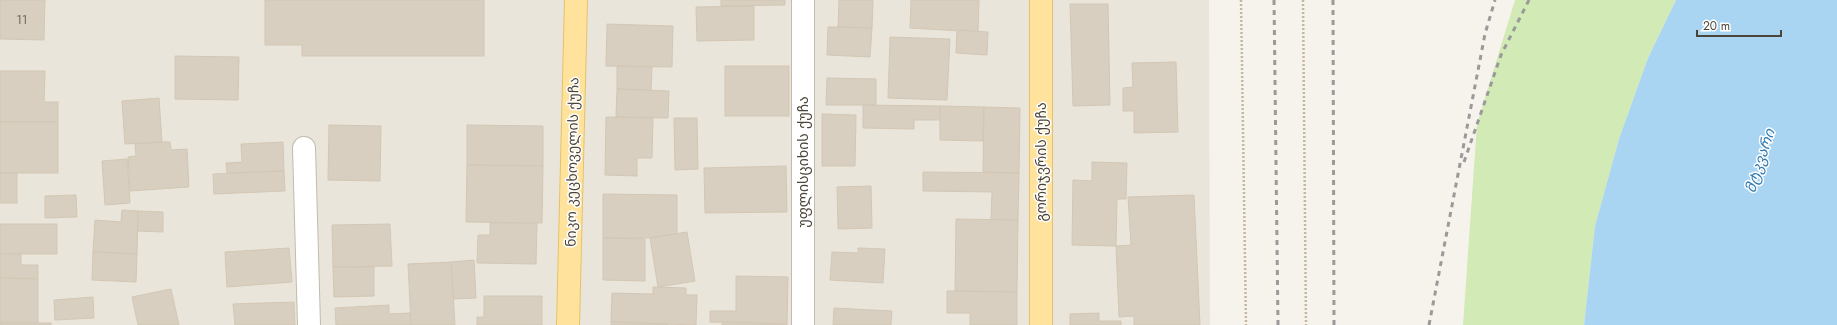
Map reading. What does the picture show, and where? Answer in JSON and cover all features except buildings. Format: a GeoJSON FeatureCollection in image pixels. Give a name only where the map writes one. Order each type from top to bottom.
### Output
{"type":"FeatureCollection","features":[{"type":"Feature","properties":{"kind":"main road","name":"ნიკო კეცხოველის ქუჩა"},"geometry":{"type":"LineString","coordinates":[[568,325],[576,0]]}},
{"type":"Feature","properties":{"kind":"main road","name":"გორიჯვრის ქუჩა"},"geometry":{"type":"LineString","coordinates":[[1041,0],[1041,325]]}},
{"type":"Feature","properties":{"kind":"street","name":"უფლისციხის ქუჩა"},"geometry":{"type":"LineString","coordinates":[[803,0],[803,325]]}},
{"type":"Feature","properties":{"kind":"street"},"geometry":{"type":"LineString","coordinates":[[304,148],[309,325]]}},
{"type":"Feature","properties":{"kind":"path"},"geometry":{"type":"LineString","coordinates":[[1241,0],[1246,325]]}},
{"type":"Feature","properties":{"kind":"path"},"geometry":{"type":"LineString","coordinates":[[1303,0],[1306,325]]}},
{"type":"Feature","properties":{"kind":"shaded area"},"geometry":{"type":"Polygon","coordinates":[[[0,0],[1209,0],[1210,325],[0,325],[0,0]]]}},
{"type":"Feature","properties":{"kind":"green space"},"geometry":{"type":"Polygon","coordinates":[[[1515,0],[1676,0],[1648,58],[1619,139],[1595,226],[1584,325],[1463,325],[1477,124],[1515,0]]]}},
{"type":"Feature","properties":{"kind":"water","name":"მტკვარი"},"geometry":{"type":"Polygon","coordinates":[[[1676,0],[1837,0],[1837,325],[1584,325],[1595,226],[1619,139],[1648,58],[1676,0]]]}},
{"type":"Feature","properties":{"kind":"railway"},"geometry":{"type":"LineString","coordinates":[[1274,0],[1278,325]]}},
{"type":"Feature","properties":{"kind":"railway"},"geometry":{"type":"LineString","coordinates":[[1333,0],[1334,325]]}},
{"type":"Feature","properties":{"kind":"railway"},"geometry":{"type":"LineString","coordinates":[[1429,325],[1485,34],[1495,0]]}},
{"type":"Feature","properties":{"kind":"railway"},"geometry":{"type":"LineString","coordinates":[[1464,162],[1501,55],[1529,0]]}}]}
